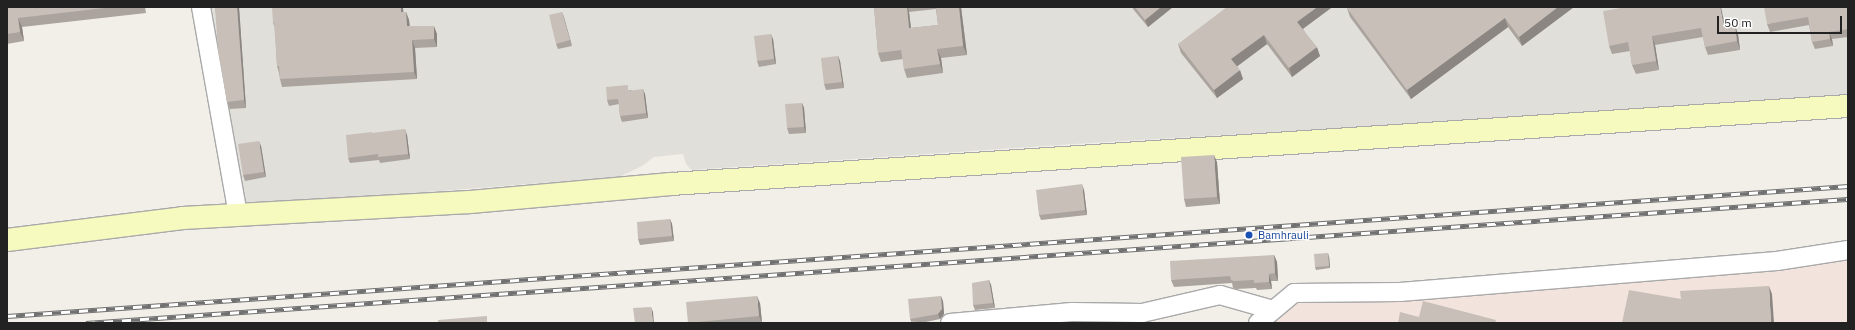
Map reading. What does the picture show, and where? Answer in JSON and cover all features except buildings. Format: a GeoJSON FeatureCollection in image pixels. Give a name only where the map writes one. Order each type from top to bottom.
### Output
{"type":"FeatureCollection","features":[{"type":"Feature","properties":{"kind":"main road"},"geometry":{"type":"LineString","coordinates":[[7,240],[183,218],[470,202],[671,184],[1848,106]]}},
{"type":"Feature","properties":{"kind":"street"},"geometry":{"type":"LineString","coordinates":[[201,7],[238,215]]}},
{"type":"Feature","properties":{"kind":"street"},"geometry":{"type":"LineString","coordinates":[[1258,323],[1294,293],[1408,292],[1777,261],[1848,250]]}},
{"type":"Feature","properties":{"kind":"street"},"geometry":{"type":"LineString","coordinates":[[950,323],[1072,312],[1142,314],[1220,295],[1273,310]]}},
{"type":"Feature","properties":{"kind":"shaded area"},"geometry":{"type":"Polygon","coordinates":[[[205,7],[1848,7],[1848,98],[1074,144],[691,170],[686,164],[683,154],[654,157],[642,166],[619,177],[243,206],[205,7]]]}},
{"type":"Feature","properties":{"kind":"shaded area"},"geometry":{"type":"Polygon","coordinates":[[[1848,261],[1848,323],[1267,323],[1301,302],[1848,261]]]}},
{"type":"Feature","properties":{"kind":"railway"},"geometry":{"type":"LineString","coordinates":[[7,316],[1848,186]]}},
{"type":"Feature","properties":{"kind":"railway"},"geometry":{"type":"LineString","coordinates":[[86,323],[1848,199]]}},
{"type":"Feature","properties":{"kind":"place","name":"Bamhrauli"},"geometry":{"type":"Point","coordinates":[1249,235]}}]}
